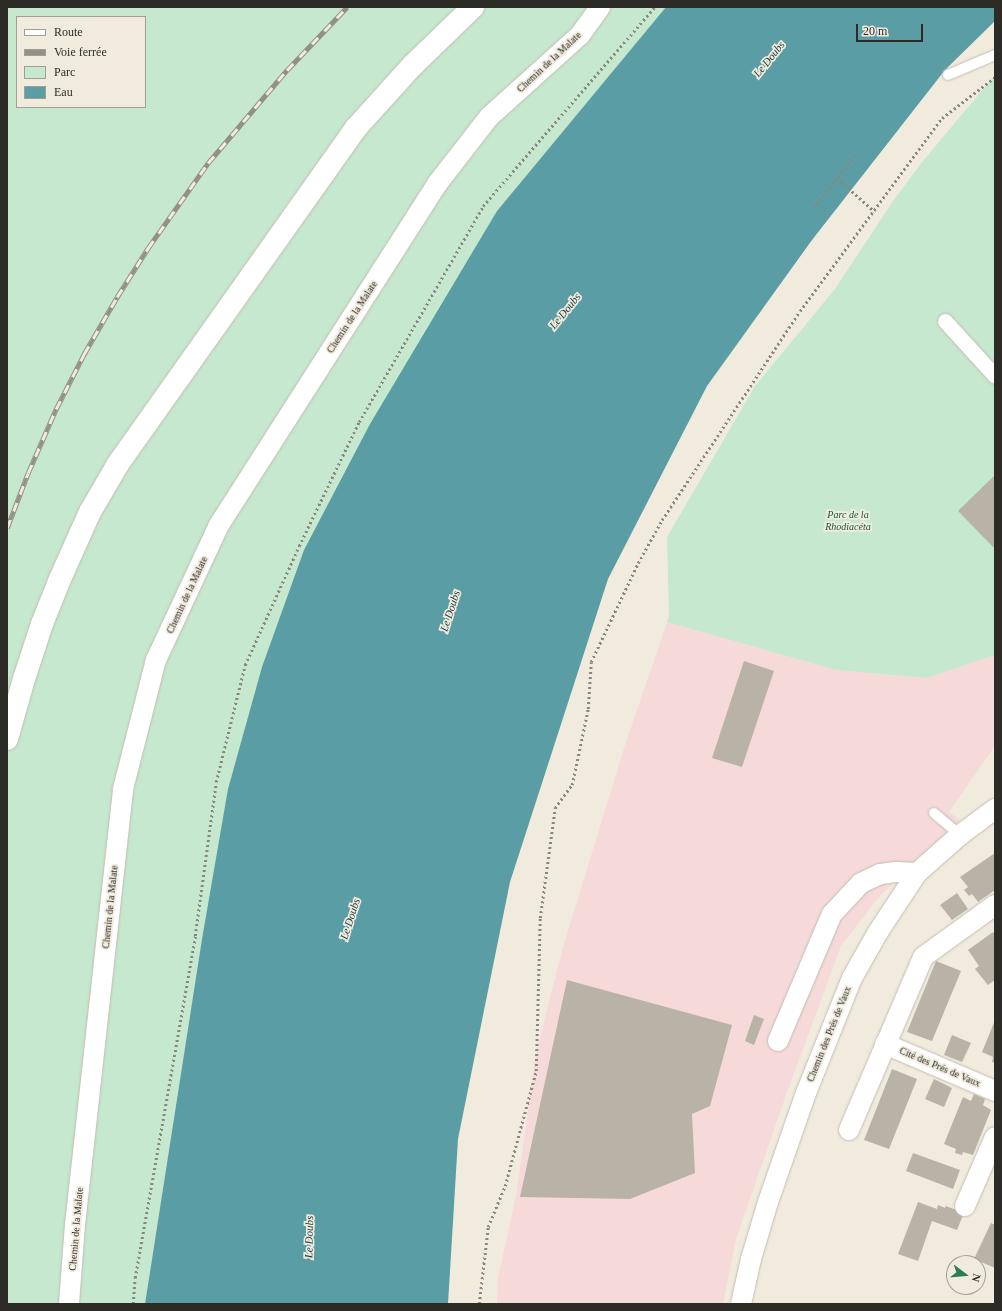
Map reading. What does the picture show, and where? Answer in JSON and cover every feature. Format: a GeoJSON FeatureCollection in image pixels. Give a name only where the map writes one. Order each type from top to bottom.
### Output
{"type":"FeatureCollection","features":[{"type":"Feature","properties":{"kind":"main road"},"geometry":{"type":"LineString","coordinates":[[7,739],[26,672],[42,624],[60,578],[90,512],[118,464],[356,128],[412,66],[473,7]]}},
{"type":"Feature","properties":{"kind":"street","name":"Chemin de la Malate"},"geometry":{"type":"LineString","coordinates":[[69,1304],[76,1218],[123,790],[156,660],[219,525],[437,184],[489,117],[580,35],[600,7]]}},
{"type":"Feature","properties":{"kind":"street"},"geometry":{"type":"LineString","coordinates":[[945,321],[995,376]]}},
{"type":"Feature","properties":{"kind":"street","name":"Chemin des Prés de Vaux"},"geometry":{"type":"LineString","coordinates":[[741,1304],[751,1259],[768,1202],[806,1093],[849,985],[878,932],[917,873],[960,835],[995,809]]}},
{"type":"Feature","properties":{"kind":"street"},"geometry":{"type":"LineString","coordinates":[[778,1041],[832,914],[862,883],[880,874],[896,872],[917,873]]}},
{"type":"Feature","properties":{"kind":"street"},"geometry":{"type":"LineString","coordinates":[[849,1130],[923,956],[995,905]]}},
{"type":"Feature","properties":{"kind":"street","name":"Cité des Prés de Vaux"},"geometry":{"type":"LineString","coordinates":[[885,1044],[995,1091]]}},
{"type":"Feature","properties":{"kind":"street"},"geometry":{"type":"LineString","coordinates":[[965,1206],[995,1138]]}},
{"type":"Feature","properties":{"kind":"lane"},"geometry":{"type":"LineString","coordinates":[[948,75],[995,55]]}},
{"type":"Feature","properties":{"kind":"lane"},"geometry":{"type":"LineString","coordinates":[[934,813],[960,835]]}},
{"type":"Feature","properties":{"kind":"path"},"geometry":{"type":"LineString","coordinates":[[133,1304],[135,1278],[195,936],[216,782],[245,665],[299,546],[359,422],[483,206],[654,7]]}},
{"type":"Feature","properties":{"kind":"path"},"geometry":{"type":"LineString","coordinates":[[479,1304],[488,1227],[505,1186],[536,1071],[540,918],[542,903],[555,808],[572,785],[588,710],[591,662],[638,563],[662,520],[800,311],[942,118],[995,77]]}},
{"type":"Feature","properties":{"kind":"path"},"geometry":{"type":"LineString","coordinates":[[814,208],[855,155]]}},
{"type":"Feature","properties":{"kind":"path"},"geometry":{"type":"LineString","coordinates":[[837,178],[874,211]]}},
{"type":"Feature","properties":{"kind":"shaded area"},"geometry":{"type":"Polygon","coordinates":[[[667,622],[836,670],[927,678],[995,655],[995,746],[949,812],[960,820],[880,896],[841,946],[785,1098],[736,1239],[723,1304],[497,1304],[498,1278],[516,1196],[536,1054],[563,947],[625,745],[667,622]]]}},
{"type":"Feature","properties":{"kind":"green space"},"geometry":{"type":"Polygon","coordinates":[[[7,7],[666,7],[497,211],[202,939],[145,1304],[7,1304],[7,7]]]}},
{"type":"Feature","properties":{"kind":"green space","name":"Parc de la Rhodiacéta"},"geometry":{"type":"Polygon","coordinates":[[[995,75],[995,655],[927,678],[836,670],[667,622],[669,616],[667,537],[755,386],[835,289],[893,201],[923,161],[995,75]]]}},
{"type":"Feature","properties":{"kind":"water","name":"Le Doubs"},"geometry":{"type":"Polygon","coordinates":[[[666,7],[995,7],[995,21],[945,70],[812,240],[707,386],[608,579],[510,882],[458,1139],[448,1304],[145,1304],[202,939],[228,789],[262,667],[304,550],[370,424],[497,211],[666,7]]]}},
{"type":"Feature","properties":{"kind":"building"},"geometry":{"type":"Polygon","coordinates":[[[995,475],[995,549],[958,511],[995,475]]]}},
{"type":"Feature","properties":{"kind":"building"},"geometry":{"type":"Polygon","coordinates":[[[744,661],[774,671],[742,767],[712,758],[744,661]]]}},
{"type":"Feature","properties":{"kind":"building"},"geometry":{"type":"Polygon","coordinates":[[[995,853],[995,890],[978,902],[972,894],[969,896],[964,890],[968,887],[960,877],[995,853]]]}},
{"type":"Feature","properties":{"kind":"building"},"geometry":{"type":"Polygon","coordinates":[[[957,893],[968,909],[952,920],[940,905],[957,893]]]}},
{"type":"Feature","properties":{"kind":"building"},"geometry":{"type":"Polygon","coordinates":[[[993,932],[995,935],[995,980],[988,985],[975,969],[979,966],[968,950],[993,932]]]}},
{"type":"Feature","properties":{"kind":"building"},"geometry":{"type":"Polygon","coordinates":[[[936,961],[961,971],[932,1041],[907,1032],[936,961]]]}},
{"type":"Feature","properties":{"kind":"building"},"geometry":{"type":"Polygon","coordinates":[[[567,980],[732,1025],[710,1106],[692,1114],[695,1173],[630,1199],[520,1197],[567,980]]]}},
{"type":"Feature","properties":{"kind":"building"},"geometry":{"type":"Polygon","coordinates":[[[754,1015],[764,1019],[754,1045],[745,1041],[754,1015]]]}},
{"type":"Feature","properties":{"kind":"building"},"geometry":{"type":"Polygon","coordinates":[[[995,1020],[995,1063],[992,1062],[993,1057],[982,1052],[995,1020]]]}},
{"type":"Feature","properties":{"kind":"building"},"geometry":{"type":"Polygon","coordinates":[[[952,1035],[971,1043],[962,1062],[944,1055],[952,1035]]]}},
{"type":"Feature","properties":{"kind":"building"},"geometry":{"type":"Polygon","coordinates":[[[892,1069],[917,1079],[889,1149],[864,1140],[892,1069]]]}},
{"type":"Feature","properties":{"kind":"building"},"geometry":{"type":"Polygon","coordinates":[[[934,1079],[952,1088],[944,1107],[925,1099],[934,1079]]]}},
{"type":"Feature","properties":{"kind":"building"},"geometry":{"type":"Polygon","coordinates":[[[974,1094],[985,1099],[983,1105],[991,1110],[973,1155],[963,1152],[962,1155],[955,1153],[956,1149],[944,1144],[963,1097],[971,1101],[974,1094]]]}},
{"type":"Feature","properties":{"kind":"building"},"geometry":{"type":"Polygon","coordinates":[[[913,1153],[960,1170],[953,1189],[906,1171],[913,1153]]]}},
{"type":"Feature","properties":{"kind":"building"},"geometry":{"type":"Polygon","coordinates":[[[918,1202],[937,1209],[938,1205],[945,1208],[946,1206],[964,1213],[957,1230],[932,1221],[918,1261],[898,1254],[918,1202]]]}},
{"type":"Feature","properties":{"kind":"building"},"geometry":{"type":"Polygon","coordinates":[[[991,1223],[995,1225],[995,1268],[986,1264],[986,1255],[976,1255],[991,1223]]]}},
{"type":"Feature","properties":{"kind":"railway"},"geometry":{"type":"LineString","coordinates":[[7,528],[28,473],[56,409],[84,354],[117,297],[148,248],[208,163],[287,70],[347,7]]}}]}
